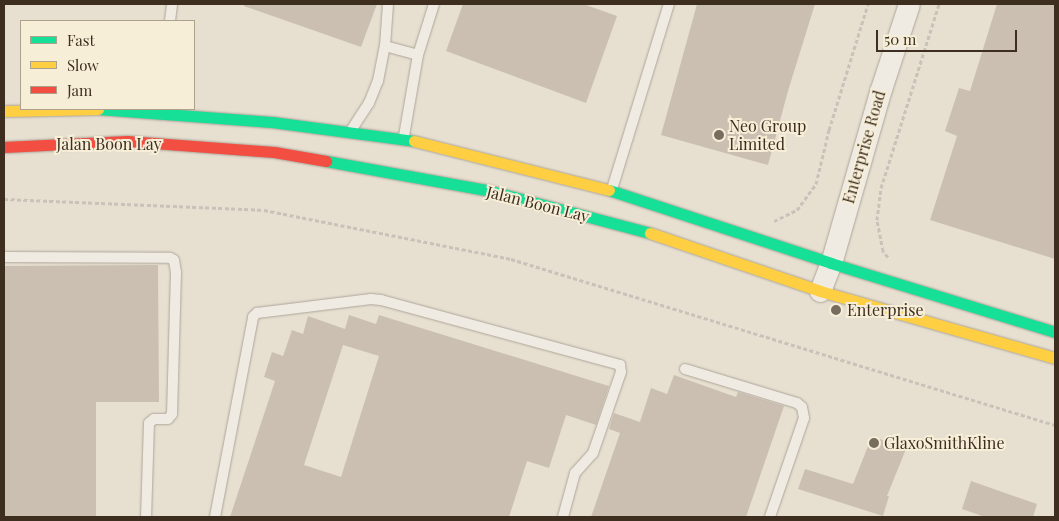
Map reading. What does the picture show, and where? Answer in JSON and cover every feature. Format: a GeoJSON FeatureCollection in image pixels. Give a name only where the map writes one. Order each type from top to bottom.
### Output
{"type":"FeatureCollection","features":[{"type":"Feature","properties":{"kind":"main road","name":"Jalan Boon Lay"},"geometry":{"type":"LineString","coordinates":[[4,111],[51,110]]}},
{"type":"Feature","properties":{"kind":"main road","name":"Jalan Boon Lay"},"geometry":{"type":"LineString","coordinates":[[110,110],[351,130],[403,138],[612,191],[831,263],[1055,332]]}},
{"type":"Feature","properties":{"kind":"main road","name":"Jalan Boon Lay"},"geometry":{"type":"LineString","coordinates":[[4,147],[127,141],[310,157],[500,193],[644,232],[820,291],[1055,358]]}},
{"type":"Feature","properties":{"kind":"street","name":"Enterprise Road"},"geometry":{"type":"LineString","coordinates":[[820,291],[831,263],[881,89],[909,4]]}},
{"type":"Feature","properties":{"kind":"lane"},"geometry":{"type":"LineString","coordinates":[[170,20],[172,4]]}},
{"type":"Feature","properties":{"kind":"lane"},"geometry":{"type":"LineString","coordinates":[[351,130],[369,102],[378,81],[385,46],[388,4]]}},
{"type":"Feature","properties":{"kind":"lane"},"geometry":{"type":"LineString","coordinates":[[403,138],[418,56],[434,4]]}},
{"type":"Feature","properties":{"kind":"lane"},"geometry":{"type":"LineString","coordinates":[[612,191],[670,4]]}},
{"type":"Feature","properties":{"kind":"lane"},"geometry":{"type":"LineString","coordinates":[[385,46],[418,56]]}},
{"type":"Feature","properties":{"kind":"lane"},"geometry":{"type":"LineString","coordinates":[[4,257],[170,258],[174,260],[176,272],[172,414],[168,419],[154,419],[149,422],[146,517]]}},
{"type":"Feature","properties":{"kind":"lane"},"geometry":{"type":"LineString","coordinates":[[214,517],[253,316],[257,313],[371,300],[381,300],[620,365],[621,372],[593,453],[575,473],[563,517]]}},
{"type":"Feature","properties":{"kind":"lane"},"geometry":{"type":"LineString","coordinates":[[685,369],[797,403],[802,407],[804,418],[770,517]]}},
{"type":"Feature","properties":{"kind":"path"},"geometry":{"type":"LineString","coordinates":[[767,223],[797,210],[816,184],[829,130],[868,4]]}},
{"type":"Feature","properties":{"kind":"path"},"geometry":{"type":"LineString","coordinates":[[891,261],[883,251],[878,220],[881,188],[939,4]]}},
{"type":"Feature","properties":{"kind":"path"},"geometry":{"type":"LineString","coordinates":[[4,199],[264,210],[511,259],[808,348],[1055,425]]}},
{"type":"Feature","properties":{"kind":"building"},"geometry":{"type":"Polygon","coordinates":[[[244,4],[377,4],[361,47],[244,6],[244,4]]]}},
{"type":"Feature","properties":{"kind":"building"},"geometry":{"type":"Polygon","coordinates":[[[463,4],[583,4],[617,16],[586,103],[446,51],[463,4]]]}},
{"type":"Feature","properties":{"kind":"building"},"geometry":{"type":"Polygon","coordinates":[[[697,4],[815,4],[788,91],[768,165],[661,135],[697,4]]]}},
{"type":"Feature","properties":{"kind":"building"},"geometry":{"type":"Polygon","coordinates":[[[997,4],[1055,4],[1055,259],[930,220],[957,136],[945,131],[959,88],[970,91],[997,4]]]}},
{"type":"Feature","properties":{"kind":"building"},"geometry":{"type":"Polygon","coordinates":[[[158,265],[159,402],[96,402],[96,517],[4,517],[4,266],[158,265]]]}},
{"type":"Feature","properties":{"kind":"building"},"geometry":{"type":"Polygon","coordinates":[[[349,315],[376,324],[379,315],[609,386],[596,425],[566,415],[549,468],[527,461],[509,517],[230,517],[275,381],[264,377],[272,352],[283,356],[292,330],[303,334],[308,316],[345,329],[349,315]],[[343,345],[304,465],[341,477],[379,356],[343,345]]]}},
{"type":"Feature","properties":{"kind":"building"},"geometry":{"type":"Polygon","coordinates":[[[674,375],[736,397],[738,392],[784,406],[746,517],[591,517],[620,433],[609,429],[614,413],[640,422],[651,388],[667,394],[674,375]]]}},
{"type":"Feature","properties":{"kind":"building"},"geometry":{"type":"Polygon","coordinates":[[[872,436],[906,449],[887,496],[889,496],[883,516],[798,489],[805,469],[853,484],[872,436]]]}},
{"type":"Feature","properties":{"kind":"building"},"geometry":{"type":"Polygon","coordinates":[[[971,481],[1037,504],[1033,517],[985,517],[962,509],[971,481]]]}},
{"type":"Feature","properties":{"kind":"traffic: fast"},"geometry":{"type":"LineString","coordinates":[[111,110],[272,122],[414,141]]}},
{"type":"Feature","properties":{"kind":"traffic: fast"},"geometry":{"type":"LineString","coordinates":[[326,161],[491,191],[650,233]]}},
{"type":"Feature","properties":{"kind":"traffic: fast"},"geometry":{"type":"LineString","coordinates":[[609,190],[831,263],[1055,332]]}},
{"type":"Feature","properties":{"kind":"traffic: slow"},"geometry":{"type":"LineString","coordinates":[[4,111],[51,110]]}},
{"type":"Feature","properties":{"kind":"traffic: slow"},"geometry":{"type":"LineString","coordinates":[[414,141],[609,190]]}},
{"type":"Feature","properties":{"kind":"traffic: slow"},"geometry":{"type":"LineString","coordinates":[[650,233],[820,291],[1055,358]]}},
{"type":"Feature","properties":{"kind":"traffic: jam"},"geometry":{"type":"LineString","coordinates":[[4,147],[127,141],[274,152],[326,161]]}},
{"type":"Feature","properties":{"kind":"place","name":"Neo Group Limited"},"geometry":{"type":"Point","coordinates":[719,135]}},
{"type":"Feature","properties":{"kind":"place","name":"Enterprise"},"geometry":{"type":"Point","coordinates":[836,310]}},
{"type":"Feature","properties":{"kind":"place","name":"GlaxoSmithKline"},"geometry":{"type":"Point","coordinates":[874,443]}}]}
